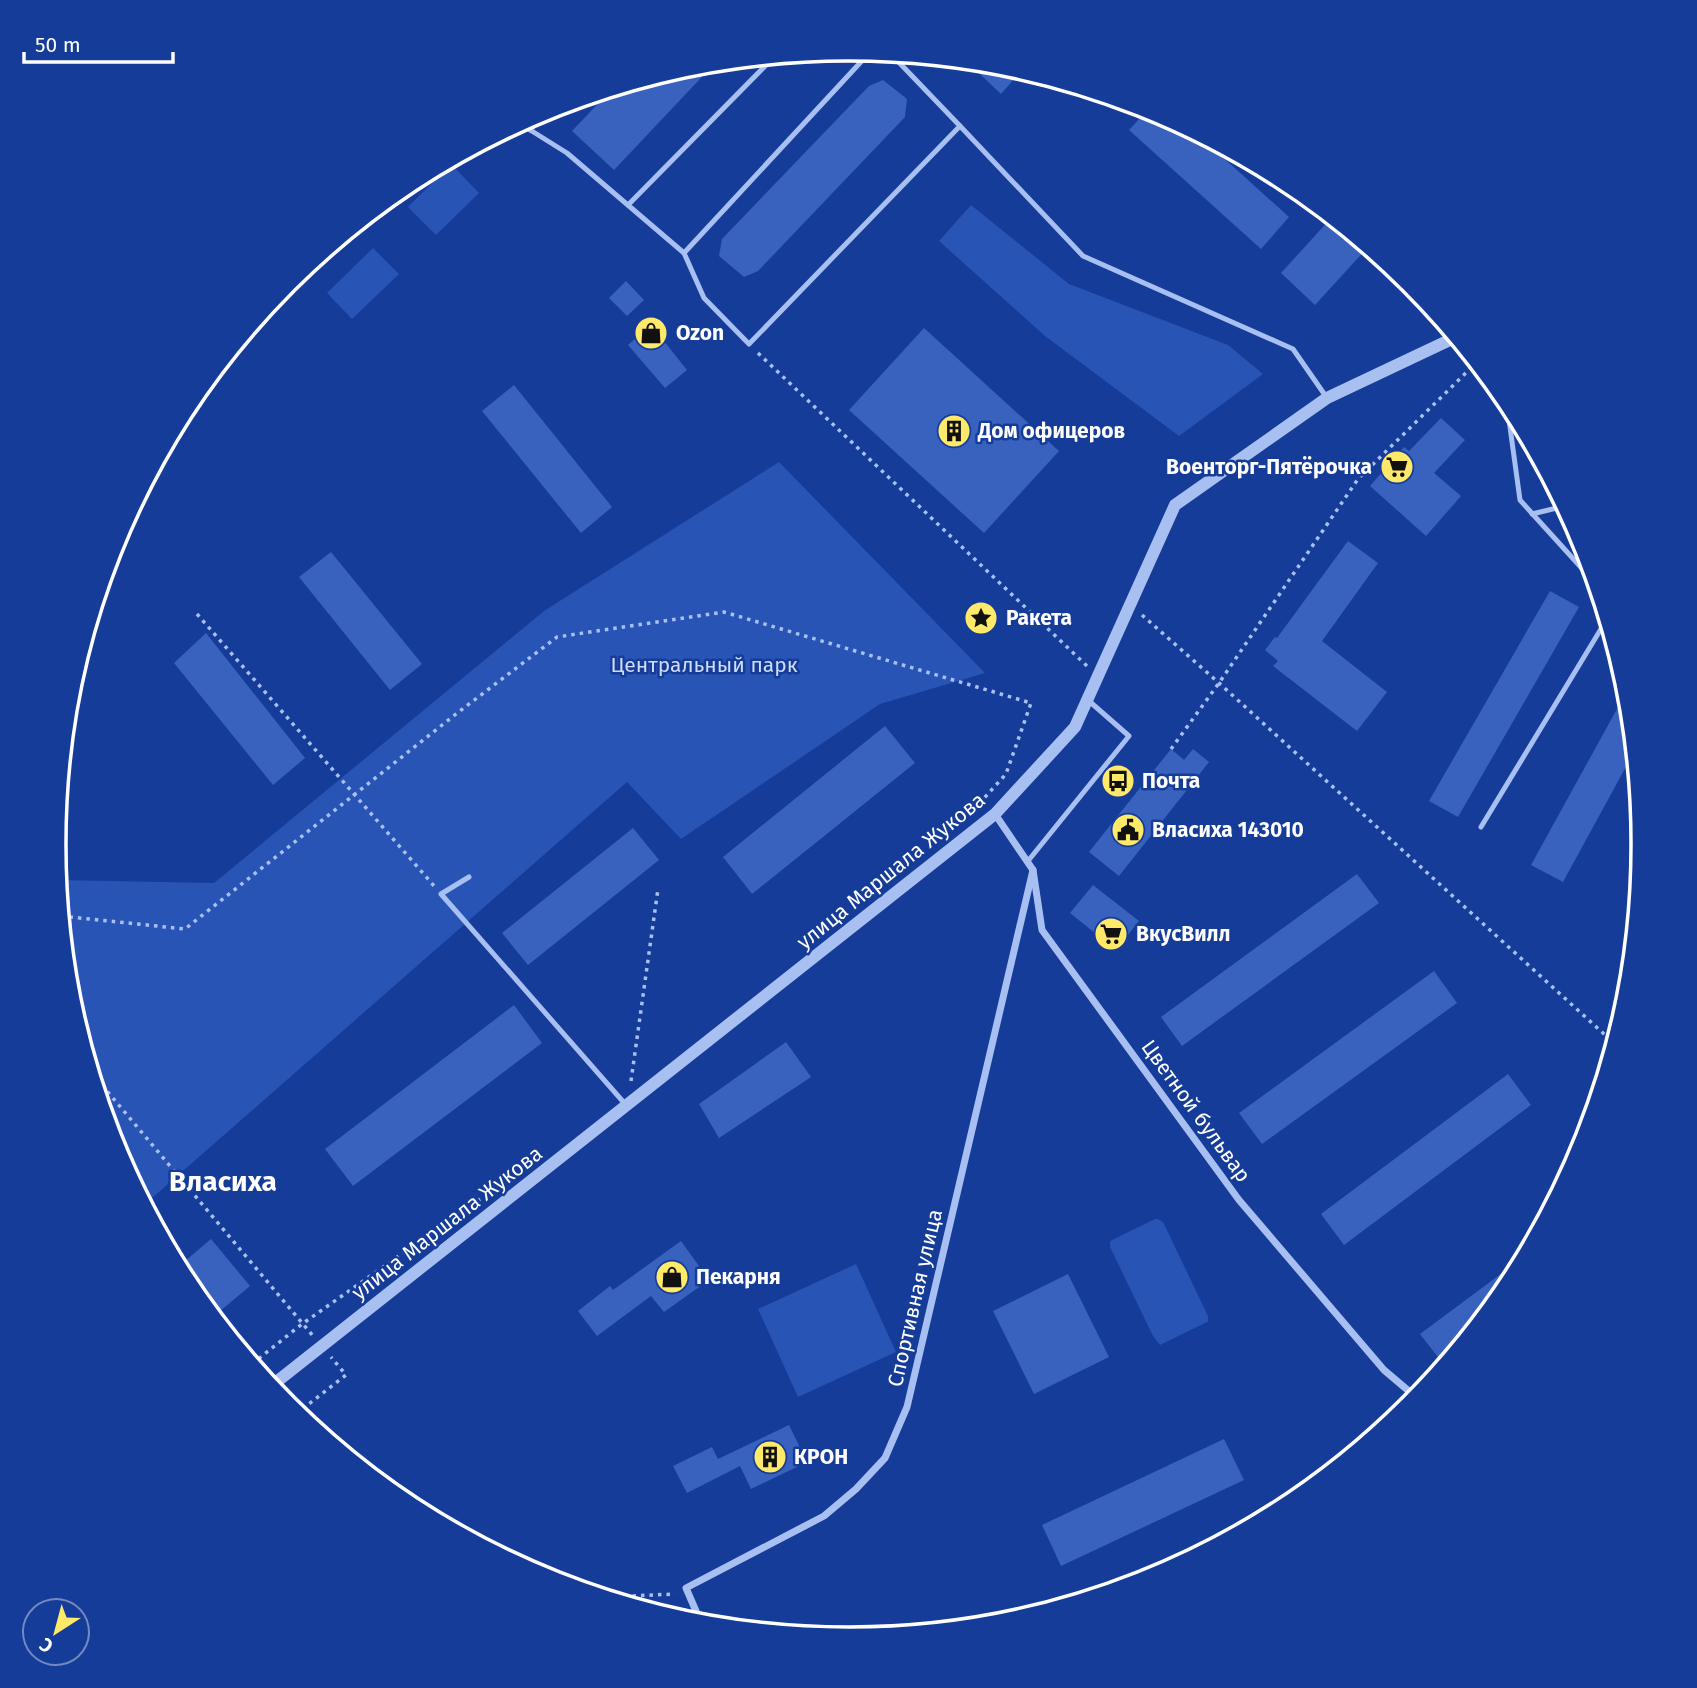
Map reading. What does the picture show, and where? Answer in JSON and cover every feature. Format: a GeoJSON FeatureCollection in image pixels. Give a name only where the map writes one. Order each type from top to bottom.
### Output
{"type":"FeatureCollection","features":[{"type":"Feature","properties":{"kind":"street","name":"улица Маршала Жукова"},"geometry":{"type":"LineString","coordinates":[[279,1380],[624,1102],[995,814],[1075,727],[1175,505],[1327,398],[1448,341]]}},
{"type":"Feature","properties":{"kind":"street","name":"Цветной бульвар"},"geometry":{"type":"LineString","coordinates":[[995,814],[1033,870],[1042,930],[1239,1200],[1384,1370],[1408,1390]]}},
{"type":"Feature","properties":{"kind":"street","name":"Спортивная улица"},"geometry":{"type":"LineString","coordinates":[[688,1594],[686,1588],[824,1516],[856,1489],[885,1458],[907,1407],[1033,870]]}},
{"type":"Feature","properties":{"kind":"street"},"geometry":{"type":"LineString","coordinates":[[688,1594],[696,1612]]}},
{"type":"Feature","properties":{"kind":"lane"},"geometry":{"type":"LineString","coordinates":[[684,253],[862,62]]}},
{"type":"Feature","properties":{"kind":"lane"},"geometry":{"type":"LineString","coordinates":[[900,63],[1083,256],[1293,349],[1327,398]]}},
{"type":"Feature","properties":{"kind":"lane"},"geometry":{"type":"LineString","coordinates":[[628,205],[765,66]]}},
{"type":"Feature","properties":{"kind":"lane"},"geometry":{"type":"LineString","coordinates":[[530,130],[568,153],[684,253],[704,298],[749,344],[960,126]]}},
{"type":"Feature","properties":{"kind":"lane"},"geometry":{"type":"LineString","coordinates":[[1510,427],[1520,500],[1580,566]]}},
{"type":"Feature","properties":{"kind":"lane"},"geometry":{"type":"LineString","coordinates":[[1532,514],[1556,508]]}},
{"type":"Feature","properties":{"kind":"lane"},"geometry":{"type":"LineString","coordinates":[[1481,827],[1601,629]]}},
{"type":"Feature","properties":{"kind":"lane"},"geometry":{"type":"LineString","coordinates":[[1028,861],[1129,736],[1087,700]]}},
{"type":"Feature","properties":{"kind":"lane"},"geometry":{"type":"LineString","coordinates":[[468,877],[441,894],[624,1102]]}},
{"type":"Feature","properties":{"kind":"path"},"geometry":{"type":"LineString","coordinates":[[749,344],[1098,676]]}},
{"type":"Feature","properties":{"kind":"path"},"geometry":{"type":"LineString","coordinates":[[1171,749],[1358,479],[1470,369]]}},
{"type":"Feature","properties":{"kind":"path"},"geometry":{"type":"LineString","coordinates":[[1130,605],[1607,1037]]}},
{"type":"Feature","properties":{"kind":"path"},"geometry":{"type":"LineString","coordinates":[[69,917],[185,929],[557,637],[723,612],[1031,703],[1006,774],[973,810]]}},
{"type":"Feature","properties":{"kind":"path"},"geometry":{"type":"LineString","coordinates":[[197,614],[441,894]]}},
{"type":"Feature","properties":{"kind":"path"},"geometry":{"type":"LineString","coordinates":[[624,1102],[630,1092],[659,889]]}},
{"type":"Feature","properties":{"kind":"path"},"geometry":{"type":"LineString","coordinates":[[105,1088],[346,1375],[305,1407]]}},
{"type":"Feature","properties":{"kind":"path"},"geometry":{"type":"LineString","coordinates":[[259,1359],[302,1324],[484,1196]]}},
{"type":"Feature","properties":{"kind":"path"},"geometry":{"type":"LineString","coordinates":[[633,1596],[688,1594]]}},
{"type":"Feature","properties":{"kind":"green space"},"geometry":{"type":"Polygon","coordinates":[[[454,168],[479,193],[436,235],[408,207],[436,180],[454,168]]]}},
{"type":"Feature","properties":{"kind":"green space"},"geometry":{"type":"Polygon","coordinates":[[[971,205],[1069,284],[1228,345],[1263,374],[1179,436],[1045,336],[939,241],[971,205]]]}},
{"type":"Feature","properties":{"kind":"green space"},"geometry":{"type":"Polygon","coordinates":[[[373,248],[399,274],[352,319],[327,293],[373,248]]]}},
{"type":"Feature","properties":{"kind":"green space","name":"Центральный парк"},"geometry":{"type":"Polygon","coordinates":[[[779,462],[985,673],[880,704],[681,839],[627,782],[151,1199],[125,1144],[92,1047],[72,946],[67,880],[214,883],[544,611],[779,462]]]}},
{"type":"Feature","properties":{"kind":"green space"},"geometry":{"type":"Polygon","coordinates":[[[1155,1219],[1163,1222],[1208,1316],[1208,1322],[1160,1345],[1153,1336],[1110,1247],[1112,1240],[1155,1219]]]}},
{"type":"Feature","properties":{"kind":"green space"},"geometry":{"type":"Polygon","coordinates":[[[856,1264],[896,1352],[798,1397],[758,1309],[856,1264]]]}},
{"type":"Feature","properties":{"kind":"building"},"geometry":{"type":"Polygon","coordinates":[[[978,72],[1014,79],[1001,94],[978,72]]]}},
{"type":"Feature","properties":{"kind":"building"},"geometry":{"type":"Polygon","coordinates":[[[704,75],[614,170],[572,131],[599,102],[704,75]]]}},
{"type":"Feature","properties":{"kind":"building"},"geometry":{"type":"Polygon","coordinates":[[[883,80],[907,99],[905,117],[758,271],[744,277],[719,256],[722,239],[869,86],[883,80]]]}},
{"type":"Feature","properties":{"kind":"building"},"geometry":{"type":"Polygon","coordinates":[[[1140,118],[1222,156],[1289,217],[1261,249],[1129,130],[1140,118]]]}},
{"type":"Feature","properties":{"kind":"building"},"geometry":{"type":"Polygon","coordinates":[[[1326,224],[1363,253],[1315,305],[1281,273],[1326,224]]]}},
{"type":"Feature","properties":{"kind":"building"},"geometry":{"type":"Polygon","coordinates":[[[626,281],[644,300],[627,316],[609,298],[626,281]]]}},
{"type":"Feature","properties":{"kind":"building"},"geometry":{"type":"Polygon","coordinates":[[[651,325],[687,370],[665,388],[628,345],[651,325]]]}},
{"type":"Feature","properties":{"kind":"building","name":"Дом офицеров"},"geometry":{"type":"Polygon","coordinates":[[[924,328],[1059,451],[984,533],[849,410],[924,328]]]}},
{"type":"Feature","properties":{"kind":"building"},"geometry":{"type":"Polygon","coordinates":[[[514,385],[612,507],[581,533],[482,411],[514,385]]]}},
{"type":"Feature","properties":{"kind":"building"},"geometry":{"type":"Polygon","coordinates":[[[1441,418],[1465,440],[1434,473],[1461,496],[1426,536],[1370,486],[1404,447],[1409,451],[1441,418]]]}},
{"type":"Feature","properties":{"kind":"building"},"geometry":{"type":"Polygon","coordinates":[[[1348,541],[1378,563],[1322,641],[1387,692],[1357,731],[1273,666],[1278,661],[1265,650],[1275,637],[1277,638],[1348,541]]]}},
{"type":"Feature","properties":{"kind":"building"},"geometry":{"type":"Polygon","coordinates":[[[331,552],[422,664],[390,690],[299,577],[331,552]]]}},
{"type":"Feature","properties":{"kind":"building"},"geometry":{"type":"Polygon","coordinates":[[[1550,591],[1579,607],[1458,817],[1429,801],[1550,591]]]}},
{"type":"Feature","properties":{"kind":"building"},"geometry":{"type":"Polygon","coordinates":[[[206,633],[305,758],[273,785],[174,663],[206,633]]]}},
{"type":"Feature","properties":{"kind":"building"},"geometry":{"type":"Polygon","coordinates":[[[1619,706],[1627,764],[1563,882],[1531,865],[1619,706]]]}},
{"type":"Feature","properties":{"kind":"building"},"geometry":{"type":"Polygon","coordinates":[[[885,726],[915,763],[752,894],[723,857],[885,726]]]}},
{"type":"Feature","properties":{"kind":"building"},"geometry":{"type":"Polygon","coordinates":[[[1171,749],[1184,760],[1193,749],[1209,762],[1119,876],[1089,852],[1171,749]]]}},
{"type":"Feature","properties":{"kind":"building"},"geometry":{"type":"Polygon","coordinates":[[[633,828],[659,860],[528,965],[502,933],[633,828]]]}},
{"type":"Feature","properties":{"kind":"building"},"geometry":{"type":"Polygon","coordinates":[[[1357,874],[1379,903],[1182,1046],[1161,1017],[1357,874]]]}},
{"type":"Feature","properties":{"kind":"building"},"geometry":{"type":"Polygon","coordinates":[[[1093,885],[1139,921],[1116,950],[1070,913],[1093,885]]]}},
{"type":"Feature","properties":{"kind":"building"},"geometry":{"type":"Polygon","coordinates":[[[1434,971],[1457,1003],[1262,1144],[1239,1113],[1434,971]]]}},
{"type":"Feature","properties":{"kind":"building"},"geometry":{"type":"Polygon","coordinates":[[[514,1005],[542,1043],[353,1186],[325,1149],[514,1005]]]}},
{"type":"Feature","properties":{"kind":"building"},"geometry":{"type":"Polygon","coordinates":[[[786,1042],[811,1077],[719,1138],[699,1104],[786,1042]]]}},
{"type":"Feature","properties":{"kind":"building"},"geometry":{"type":"Polygon","coordinates":[[[1508,1074],[1531,1105],[1344,1245],[1321,1214],[1508,1074]]]}},
{"type":"Feature","properties":{"kind":"building"},"geometry":{"type":"Polygon","coordinates":[[[211,1239],[250,1286],[221,1311],[186,1260],[211,1239]]]}},
{"type":"Feature","properties":{"kind":"building"},"geometry":{"type":"Polygon","coordinates":[[[681,1241],[709,1280],[664,1312],[651,1296],[597,1336],[578,1311],[610,1286],[613,1290],[681,1241]]]}},
{"type":"Feature","properties":{"kind":"building"},"geometry":{"type":"Polygon","coordinates":[[[1503,1272],[1439,1358],[1420,1334],[1503,1272]]]}},
{"type":"Feature","properties":{"kind":"building"},"geometry":{"type":"Polygon","coordinates":[[[1068,1274],[1109,1357],[1034,1394],[993,1311],[1068,1274]]]}},
{"type":"Feature","properties":{"kind":"building","name":"КРОН"},"geometry":{"type":"Polygon","coordinates":[[[789,1425],[807,1462],[751,1489],[740,1466],[687,1493],[673,1466],[712,1447],[718,1459],[789,1425]]]}},
{"type":"Feature","properties":{"kind":"building"},"geometry":{"type":"Polygon","coordinates":[[[1224,1439],[1244,1480],[1061,1566],[1042,1525],[1224,1439]]]}},
{"type":"Feature","properties":{"kind":"place","name":"Ozon"},"geometry":{"type":"Point","coordinates":[651,333]}},
{"type":"Feature","properties":{"kind":"place","name":"Дом офицеров"},"geometry":{"type":"Point","coordinates":[954,431]}},
{"type":"Feature","properties":{"kind":"place","name":"Военторг-Пятёрочка"},"geometry":{"type":"Point","coordinates":[1397,467]}},
{"type":"Feature","properties":{"kind":"place","name":"Ракета"},"geometry":{"type":"Point","coordinates":[981,618]}},
{"type":"Feature","properties":{"kind":"place","name":"Почта"},"geometry":{"type":"Point","coordinates":[1118,781]}},
{"type":"Feature","properties":{"kind":"place","name":"Власиха 143010"},"geometry":{"type":"Point","coordinates":[1128,830]}},
{"type":"Feature","properties":{"kind":"place","name":"ВкусВилл"},"geometry":{"type":"Point","coordinates":[1111,934]}},
{"type":"Feature","properties":{"kind":"place","name":"Пекарня"},"geometry":{"type":"Point","coordinates":[672,1277]}},
{"type":"Feature","properties":{"kind":"place","name":"КРОН"},"geometry":{"type":"Point","coordinates":[770,1457]}},
{"type":"Feature","properties":{"kind":"district","name":"Власиха"},"geometry":{"type":"Point","coordinates":[223,1181]}}]}
